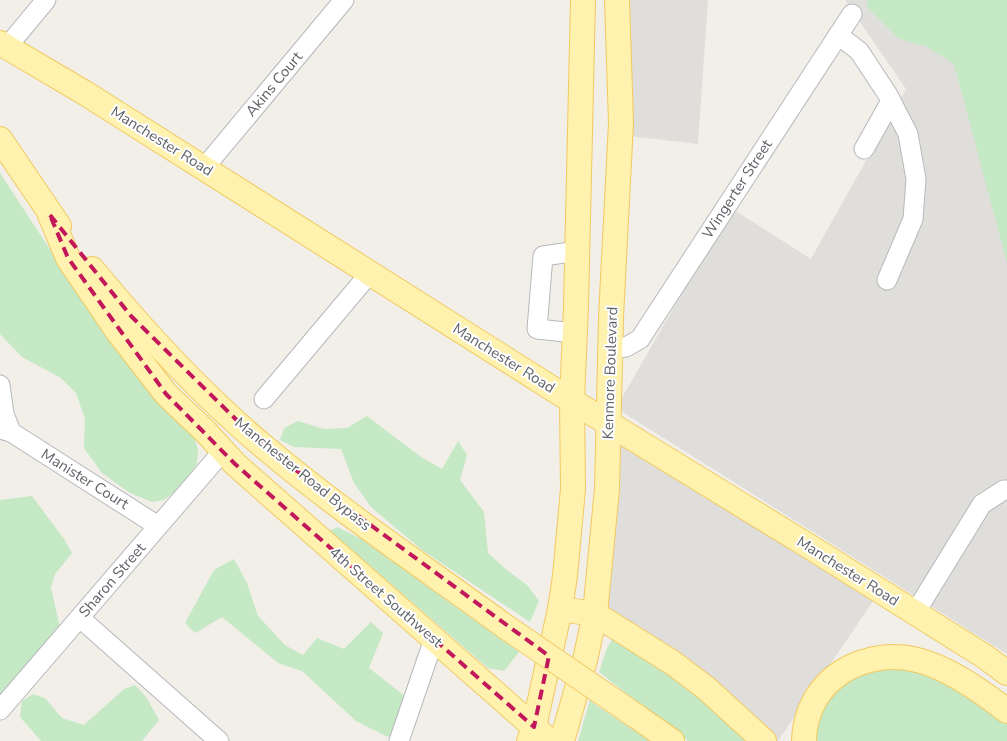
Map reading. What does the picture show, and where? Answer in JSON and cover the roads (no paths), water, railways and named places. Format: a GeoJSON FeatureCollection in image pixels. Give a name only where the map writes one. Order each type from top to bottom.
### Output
{"type":"FeatureCollection","features":[{"type":"Feature","properties":{"kind":"main road"},"geometry":{"type":"LineString","coordinates":[[538,736],[565,576],[573,489],[572,401],[578,251],[583,0]]}},
{"type":"Feature","properties":{"kind":"main road","name":"Kenmore Boulevard"},"geometry":{"type":"LineString","coordinates":[[562,741],[585,660],[595,614],[606,490],[611,317],[621,123],[617,0]]}},
{"type":"Feature","properties":{"kind":"main road","name":"Manchester Road"},"geometry":{"type":"LineString","coordinates":[[3,45],[85,93],[572,401],[807,544],[984,656],[1007,673]]}},
{"type":"Feature","properties":{"kind":"main road","name":"Manchester Road Bypass"},"geometry":{"type":"LineString","coordinates":[[0,139],[50,215],[131,316],[191,379],[263,446],[318,490],[506,627],[672,741]]}},
{"type":"Feature","properties":{"kind":"main road","name":"4th Street Southwest"},"geometry":{"type":"LineString","coordinates":[[50,215],[68,258],[118,332],[166,394],[235,464],[434,639],[538,736]]}},
{"type":"Feature","properties":{"kind":"main road"},"geometry":{"type":"LineString","coordinates":[[560,609],[595,614],[673,663],[706,688],[764,741]]}},
{"type":"Feature","properties":{"kind":"main road"},"geometry":{"type":"LineString","coordinates":[[804,741],[809,713],[824,685],[840,672],[881,657],[898,656],[932,665],[968,684],[1007,711]]}},
{"type":"Feature","properties":{"kind":"street"},"geometry":{"type":"LineString","coordinates":[[3,45],[46,0]]}},
{"type":"Feature","properties":{"kind":"street","name":"Akins Court"},"geometry":{"type":"LineString","coordinates":[[204,168],[344,0]]}},
{"type":"Feature","properties":{"kind":"street","name":"Wingerter Street"},"geometry":{"type":"LineString","coordinates":[[611,349],[626,347],[640,338],[852,14]]}},
{"type":"Feature","properties":{"kind":"street"},"geometry":{"type":"LineString","coordinates":[[838,35],[859,51],[891,101],[908,134],[916,179],[913,219],[887,280]]}},
{"type":"Feature","properties":{"kind":"street"},"geometry":{"type":"LineString","coordinates":[[864,149],[891,101]]}},
{"type":"Feature","properties":{"kind":"street"},"geometry":{"type":"LineString","coordinates":[[575,333],[537,329],[543,256],[578,251]]}},
{"type":"Feature","properties":{"kind":"street"},"geometry":{"type":"LineString","coordinates":[[264,399],[370,273]]}},
{"type":"Feature","properties":{"kind":"street"},"geometry":{"type":"LineString","coordinates":[[0,385],[6,431]]}},
{"type":"Feature","properties":{"kind":"street","name":"Manister Court"},"geometry":{"type":"LineString","coordinates":[[6,431],[158,526]]}},
{"type":"Feature","properties":{"kind":"street","name":"Sharon Street"},"geometry":{"type":"LineString","coordinates":[[4,706],[223,450]]}},
{"type":"Feature","properties":{"kind":"street"},"geometry":{"type":"LineString","coordinates":[[915,613],[982,504],[1007,490]]}},
{"type":"Feature","properties":{"kind":"street"},"geometry":{"type":"LineString","coordinates":[[80,618],[219,741]]}},
{"type":"Feature","properties":{"kind":"street"},"geometry":{"type":"LineString","coordinates":[[399,741],[434,639]]}}]}
